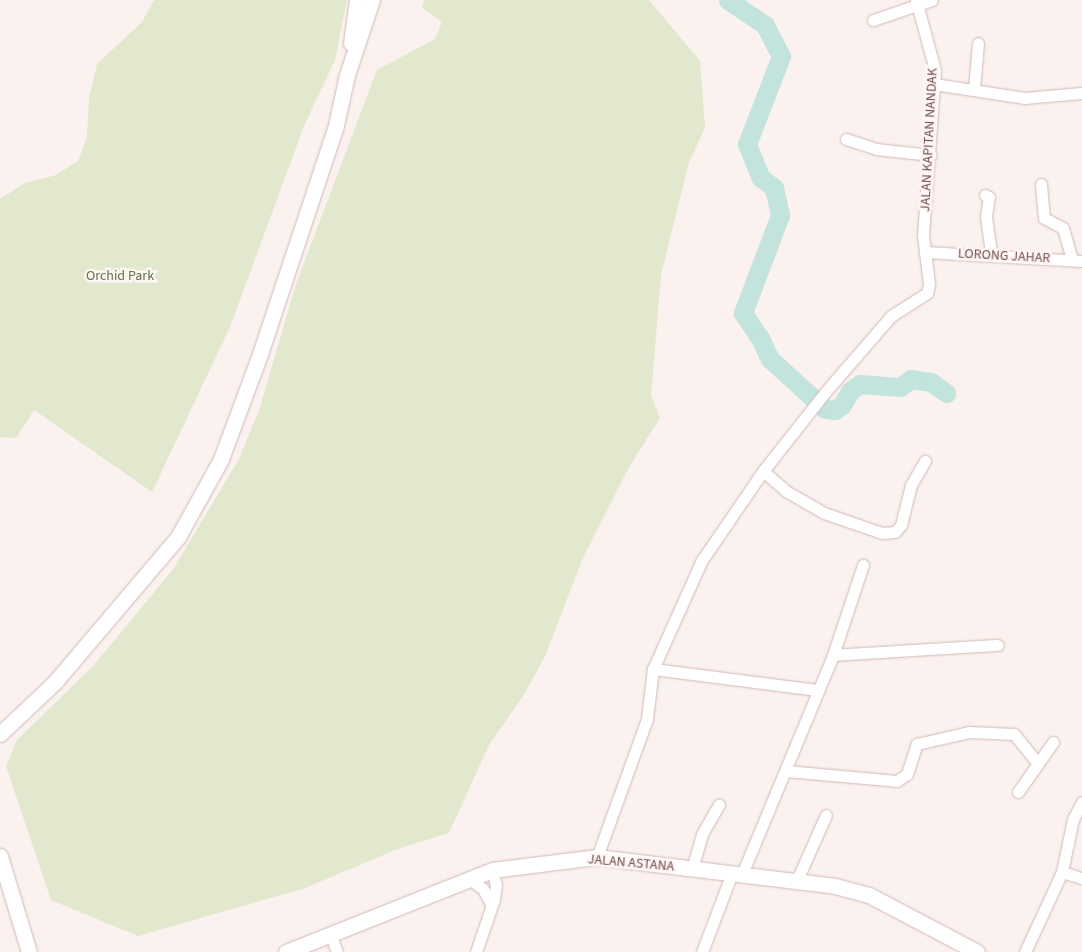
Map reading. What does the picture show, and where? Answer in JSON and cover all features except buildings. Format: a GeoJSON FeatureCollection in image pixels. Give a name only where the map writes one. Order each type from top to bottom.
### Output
{"type":"FeatureCollection","features":[{"type":"Feature","properties":{"kind":"street"},"geometry":{"type":"LineString","coordinates":[[0,734],[55,682],[178,538],[221,459],[260,354],[336,125],[349,67],[357,0]]}},
{"type":"Feature","properties":{"kind":"street"},"geometry":{"type":"LineString","coordinates":[[349,67],[372,0]]}},
{"type":"Feature","properties":{"kind":"street"},"geometry":{"type":"LineString","coordinates":[[873,20],[917,2],[932,0]]}},
{"type":"Feature","properties":{"kind":"street","name":"JALAN KAPITAN NANDAK"},"geometry":{"type":"LineString","coordinates":[[763,471],[809,411],[892,316],[926,293],[923,235],[931,155],[934,61],[917,2]]}},
{"type":"Feature","properties":{"kind":"street"},"geometry":{"type":"LineString","coordinates":[[974,89],[978,43]]}},
{"type":"Feature","properties":{"kind":"street"},"geometry":{"type":"LineString","coordinates":[[934,84],[1024,98],[1082,93]]}},
{"type":"Feature","properties":{"kind":"street"},"geometry":{"type":"LineString","coordinates":[[846,139],[876,149],[931,155]]}},
{"type":"Feature","properties":{"kind":"street"},"geometry":{"type":"LineString","coordinates":[[1041,184],[1044,218],[1063,228],[1077,261]]}},
{"type":"Feature","properties":{"kind":"street"},"geometry":{"type":"LineString","coordinates":[[985,195],[989,197],[986,217],[991,254]]}},
{"type":"Feature","properties":{"kind":"street","name":"LORONG JAHAR"},"geometry":{"type":"LineString","coordinates":[[925,252],[991,254],[1077,261]]}},
{"type":"Feature","properties":{"kind":"street"},"geometry":{"type":"LineString","coordinates":[[597,857],[647,719],[653,669],[702,560],[763,471],[786,491],[824,513],[882,533],[895,532],[901,525],[911,485],[925,461]]}},
{"type":"Feature","properties":{"kind":"street"},"geometry":{"type":"LineString","coordinates":[[702,952],[786,771],[833,655],[863,565]]}},
{"type":"Feature","properties":{"kind":"street"},"geometry":{"type":"LineString","coordinates":[[833,655],[998,645]]}},
{"type":"Feature","properties":{"kind":"street"},"geometry":{"type":"LineString","coordinates":[[653,669],[818,690]]}},
{"type":"Feature","properties":{"kind":"street"},"geometry":{"type":"LineString","coordinates":[[786,771],[897,781],[907,774],[917,744],[969,732],[1014,734],[1038,764]]}},
{"type":"Feature","properties":{"kind":"street"},"geometry":{"type":"LineString","coordinates":[[1018,792],[1053,742]]}},
{"type":"Feature","properties":{"kind":"street"},"geometry":{"type":"LineString","coordinates":[[1025,952],[1062,872],[1073,818],[1082,802]]}},
{"type":"Feature","properties":{"kind":"street"},"geometry":{"type":"LineString","coordinates":[[692,869],[702,834],[718,805]]}},
{"type":"Feature","properties":{"kind":"street"},"geometry":{"type":"LineString","coordinates":[[797,880],[826,815]]}},
{"type":"Feature","properties":{"kind":"street"},"geometry":{"type":"LineString","coordinates":[[0,856],[29,952]]}},
{"type":"Feature","properties":{"kind":"street","name":"JALAN ASTANA"},"geometry":{"type":"LineString","coordinates":[[286,952],[492,870],[597,857],[797,880],[869,895],[977,952]]}},
{"type":"Feature","properties":{"kind":"street"},"geometry":{"type":"LineString","coordinates":[[476,952],[492,905],[496,885],[492,870]]}},
{"type":"Feature","properties":{"kind":"street"},"geometry":{"type":"LineString","coordinates":[[1062,872],[1082,878]]}},
{"type":"Feature","properties":{"kind":"street"},"geometry":{"type":"LineString","coordinates":[[468,878],[483,890],[492,905]]}},
{"type":"Feature","properties":{"kind":"street"},"geometry":{"type":"LineString","coordinates":[[331,935],[337,952]]}},
{"type":"Feature","properties":{"kind":"green space","name":"Orchid Park"},"geometry":{"type":"Polygon","coordinates":[[[154,0],[347,0],[335,60],[304,126],[230,327],[152,492],[34,410],[16,438],[0,437],[0,199],[25,183],[56,175],[78,161],[87,137],[89,98],[97,64],[142,22],[154,0]]]}},
{"type":"Feature","properties":{"kind":"green space"},"geometry":{"type":"Polygon","coordinates":[[[424,0],[649,0],[700,61],[705,128],[689,162],[661,275],[651,396],[660,418],[629,467],[582,560],[546,654],[525,693],[489,745],[449,833],[400,848],[305,888],[138,936],[51,900],[6,766],[17,740],[94,665],[174,568],[239,459],[260,407],[296,284],[377,70],[435,39],[442,22],[422,8],[424,0]]]}},
{"type":"Feature","properties":{"kind":"waterway"},"geometry":{"type":"LineString","coordinates":[[728,0],[765,25],[781,56],[747,144],[760,177],[774,188],[780,215],[743,313],[760,338],[770,359],[825,409],[835,410],[842,405],[850,391],[860,384],[900,387],[911,379],[931,382],[946,393]]}}]}
